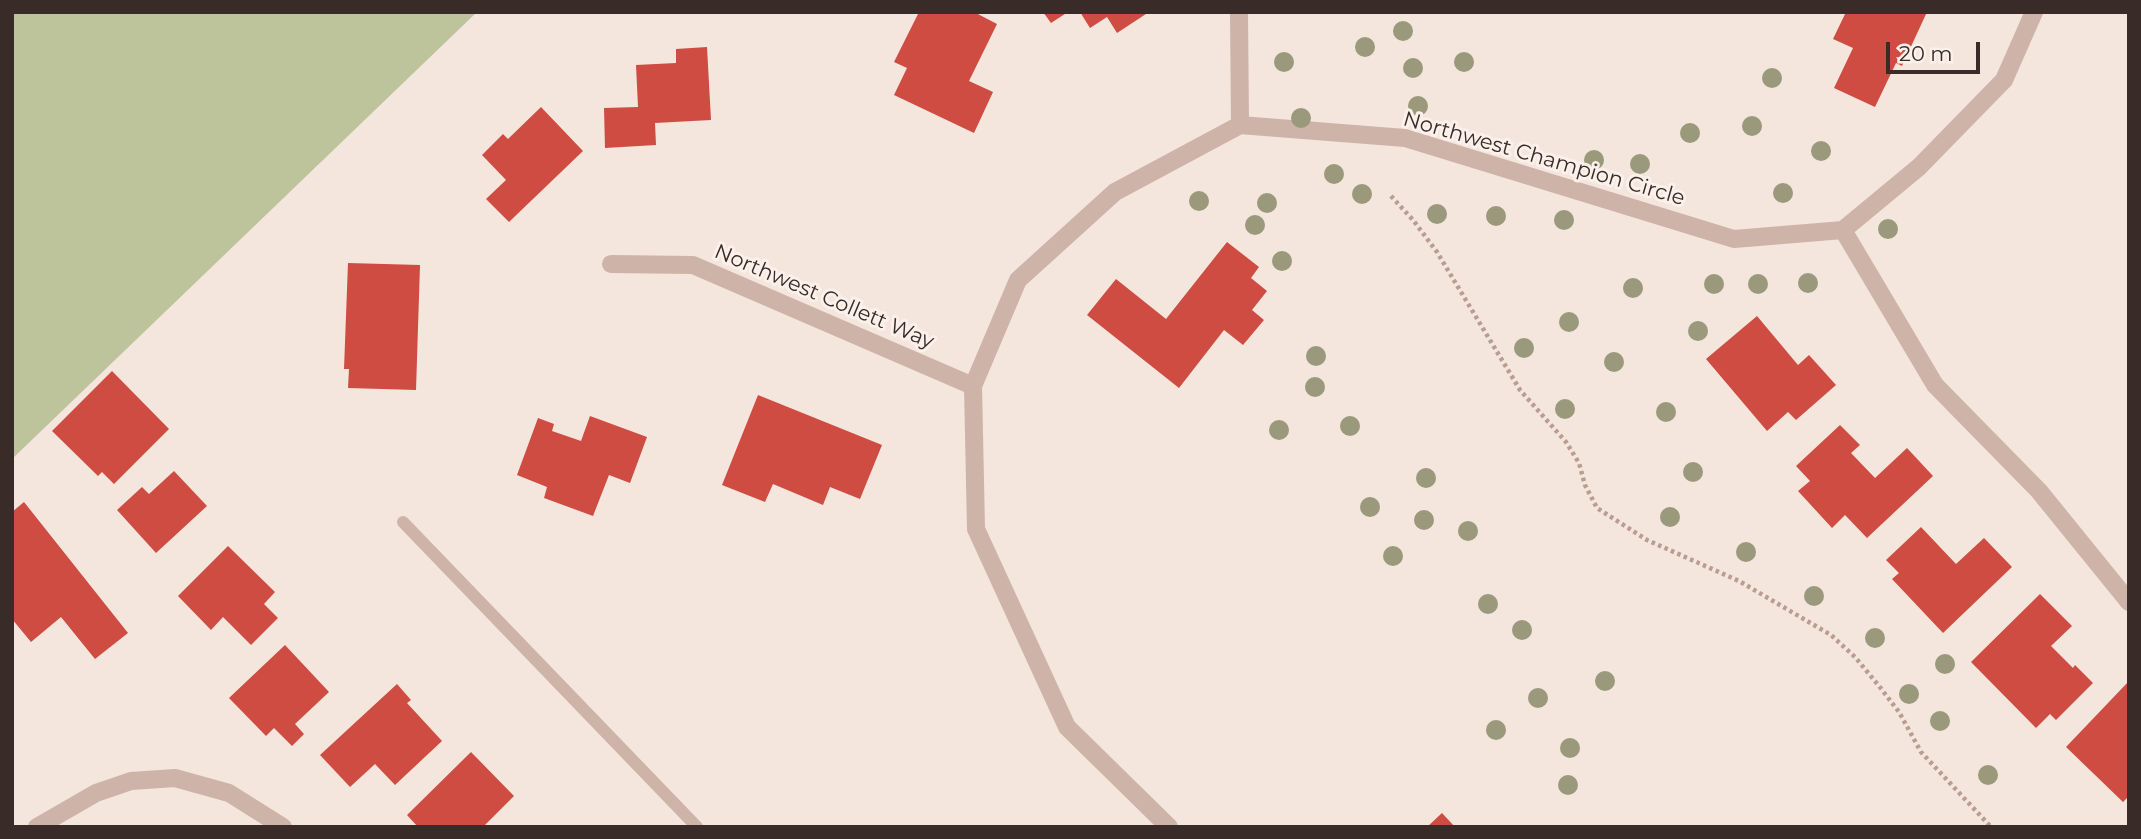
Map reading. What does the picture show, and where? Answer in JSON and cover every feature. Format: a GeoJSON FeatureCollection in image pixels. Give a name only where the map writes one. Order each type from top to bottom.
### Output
{"type":"FeatureCollection","features":[{"type":"Feature","properties":{"kind":"street"},"geometry":{"type":"LineString","coordinates":[[1169,827],[1067,727],[976,529],[973,386],[1018,280],[1115,192],[1240,124],[1239,12]]}},
{"type":"Feature","properties":{"kind":"street"},"geometry":{"type":"LineString","coordinates":[[2034,12],[2004,80],[1919,167],[1843,230],[1935,385],[2039,491],[2129,602]]}},
{"type":"Feature","properties":{"kind":"street","name":"Northwest Champion Circle"},"geometry":{"type":"LineString","coordinates":[[1240,124],[1405,138],[1734,239],[1843,230]]}},
{"type":"Feature","properties":{"kind":"street","name":"Northwest Collett Way"},"geometry":{"type":"LineString","coordinates":[[611,264],[693,265],[973,386]]}},
{"type":"Feature","properties":{"kind":"street"},"geometry":{"type":"LineString","coordinates":[[37,827],[96,793],[131,781],[175,778],[229,793],[284,827]]}},
{"type":"Feature","properties":{"kind":"lane"},"geometry":{"type":"LineString","coordinates":[[403,522],[696,827]]}},
{"type":"Feature","properties":{"kind":"path"},"geometry":{"type":"LineString","coordinates":[[1391,196],[1437,252],[1520,390],[1566,442],[1579,463],[1585,485],[1597,508],[1647,540],[1739,581],[1831,635],[1879,685],[1899,712],[1921,752],[1991,827]]}},
{"type":"Feature","properties":{"kind":"green space"},"geometry":{"type":"Polygon","coordinates":[[[13,12],[477,12],[12,459],[13,12]]]}},
{"type":"Feature","properties":{"kind":"building"},"geometry":{"type":"Polygon","coordinates":[[[919,12],[974,12],[997,24],[969,81],[993,92],[974,133],[894,95],[907,68],[894,62],[919,12]]]}},
{"type":"Feature","properties":{"kind":"building"},"geometry":{"type":"Polygon","coordinates":[[[1043,12],[1068,12],[1051,23],[1043,12]]]}},
{"type":"Feature","properties":{"kind":"building"},"geometry":{"type":"Polygon","coordinates":[[[1080,12],[1149,12],[1117,33],[1107,17],[1090,28],[1080,12]]]}},
{"type":"Feature","properties":{"kind":"building"},"geometry":{"type":"Polygon","coordinates":[[[1846,12],[1927,12],[1902,66],[1896,63],[1875,107],[1834,88],[1853,48],[1833,39],[1846,12]]]}},
{"type":"Feature","properties":{"kind":"building"},"geometry":{"type":"Polygon","coordinates":[[[707,47],[711,120],[655,123],[656,145],[605,148],[604,108],[638,107],[636,65],[676,63],[676,49],[707,47]]]}},
{"type":"Feature","properties":{"kind":"building"},"geometry":{"type":"Polygon","coordinates":[[[541,107],[583,151],[509,222],[486,199],[506,180],[482,155],[503,134],[508,139],[541,107]]]}},
{"type":"Feature","properties":{"kind":"building"},"geometry":{"type":"Polygon","coordinates":[[[1227,242],[1259,267],[1251,278],[1267,291],[1252,310],[1264,320],[1243,345],[1224,330],[1179,388],[1087,315],[1116,279],[1166,319],[1227,242]]]}},
{"type":"Feature","properties":{"kind":"building"},"geometry":{"type":"Polygon","coordinates":[[[348,263],[420,265],[416,390],[348,388],[349,369],[344,369],[348,263]]]}},
{"type":"Feature","properties":{"kind":"building"},"geometry":{"type":"Polygon","coordinates":[[[1757,316],[1798,365],[1809,355],[1836,385],[1796,420],[1788,412],[1767,431],[1706,359],[1757,316]]]}},
{"type":"Feature","properties":{"kind":"building"},"geometry":{"type":"Polygon","coordinates":[[[112,371],[169,429],[114,484],[102,472],[98,476],[52,431],[112,371]]]}},
{"type":"Feature","properties":{"kind":"building"},"geometry":{"type":"Polygon","coordinates":[[[758,395],[882,445],[860,499],[830,487],[823,505],[773,484],[765,502],[722,485],[758,395]]]}},
{"type":"Feature","properties":{"kind":"building"},"geometry":{"type":"Polygon","coordinates":[[[590,416],[647,437],[630,483],[609,475],[593,516],[544,498],[547,487],[517,475],[538,418],[554,424],[552,431],[581,441],[590,416]]]}},
{"type":"Feature","properties":{"kind":"building"},"geometry":{"type":"Polygon","coordinates":[[[1840,425],[1860,445],[1851,453],[1875,478],[1907,448],[1933,476],[1867,538],[1845,515],[1832,528],[1798,491],[1810,481],[1796,466],[1840,425]]]}},
{"type":"Feature","properties":{"kind":"building"},"geometry":{"type":"Polygon","coordinates":[[[174,471],[207,506],[156,553],[117,510],[142,487],[149,494],[174,471]]]}},
{"type":"Feature","properties":{"kind":"building"},"geometry":{"type":"Polygon","coordinates":[[[24,502],[128,633],[95,659],[61,617],[31,642],[12,619],[12,512],[24,502]]]}},
{"type":"Feature","properties":{"kind":"building"},"geometry":{"type":"Polygon","coordinates":[[[1921,527],[1956,564],[1984,538],[2012,567],[1943,633],[1892,579],[1899,573],[1886,560],[1921,527]]]}},
{"type":"Feature","properties":{"kind":"building"},"geometry":{"type":"Polygon","coordinates":[[[228,546],[275,592],[264,604],[278,618],[251,645],[223,617],[211,630],[178,596],[228,546]]]}},
{"type":"Feature","properties":{"kind":"building"},"geometry":{"type":"Polygon","coordinates":[[[2040,594],[2072,626],[2051,646],[2093,683],[2056,720],[2050,714],[2036,728],[1971,662],[2040,594]]]}},
{"type":"Feature","properties":{"kind":"building"},"geometry":{"type":"Polygon","coordinates":[[[285,645],[329,692],[295,724],[304,734],[292,746],[274,728],[266,736],[229,698],[285,645]]]}},
{"type":"Feature","properties":{"kind":"building"},"geometry":{"type":"Polygon","coordinates":[[[2129,681],[2129,796],[2123,802],[2066,747],[2129,681]]]}},
{"type":"Feature","properties":{"kind":"building"},"geometry":{"type":"Polygon","coordinates":[[[397,684],[411,700],[407,703],[442,741],[395,785],[375,764],[350,787],[320,755],[397,684]]]}},
{"type":"Feature","properties":{"kind":"building"},"geometry":{"type":"Polygon","coordinates":[[[471,752],[514,796],[483,827],[418,827],[407,815],[471,752]]]}},
{"type":"Feature","properties":{"kind":"building"},"geometry":{"type":"Polygon","coordinates":[[[1442,813],[1455,827],[1427,827],[1442,813]]]}}]}
